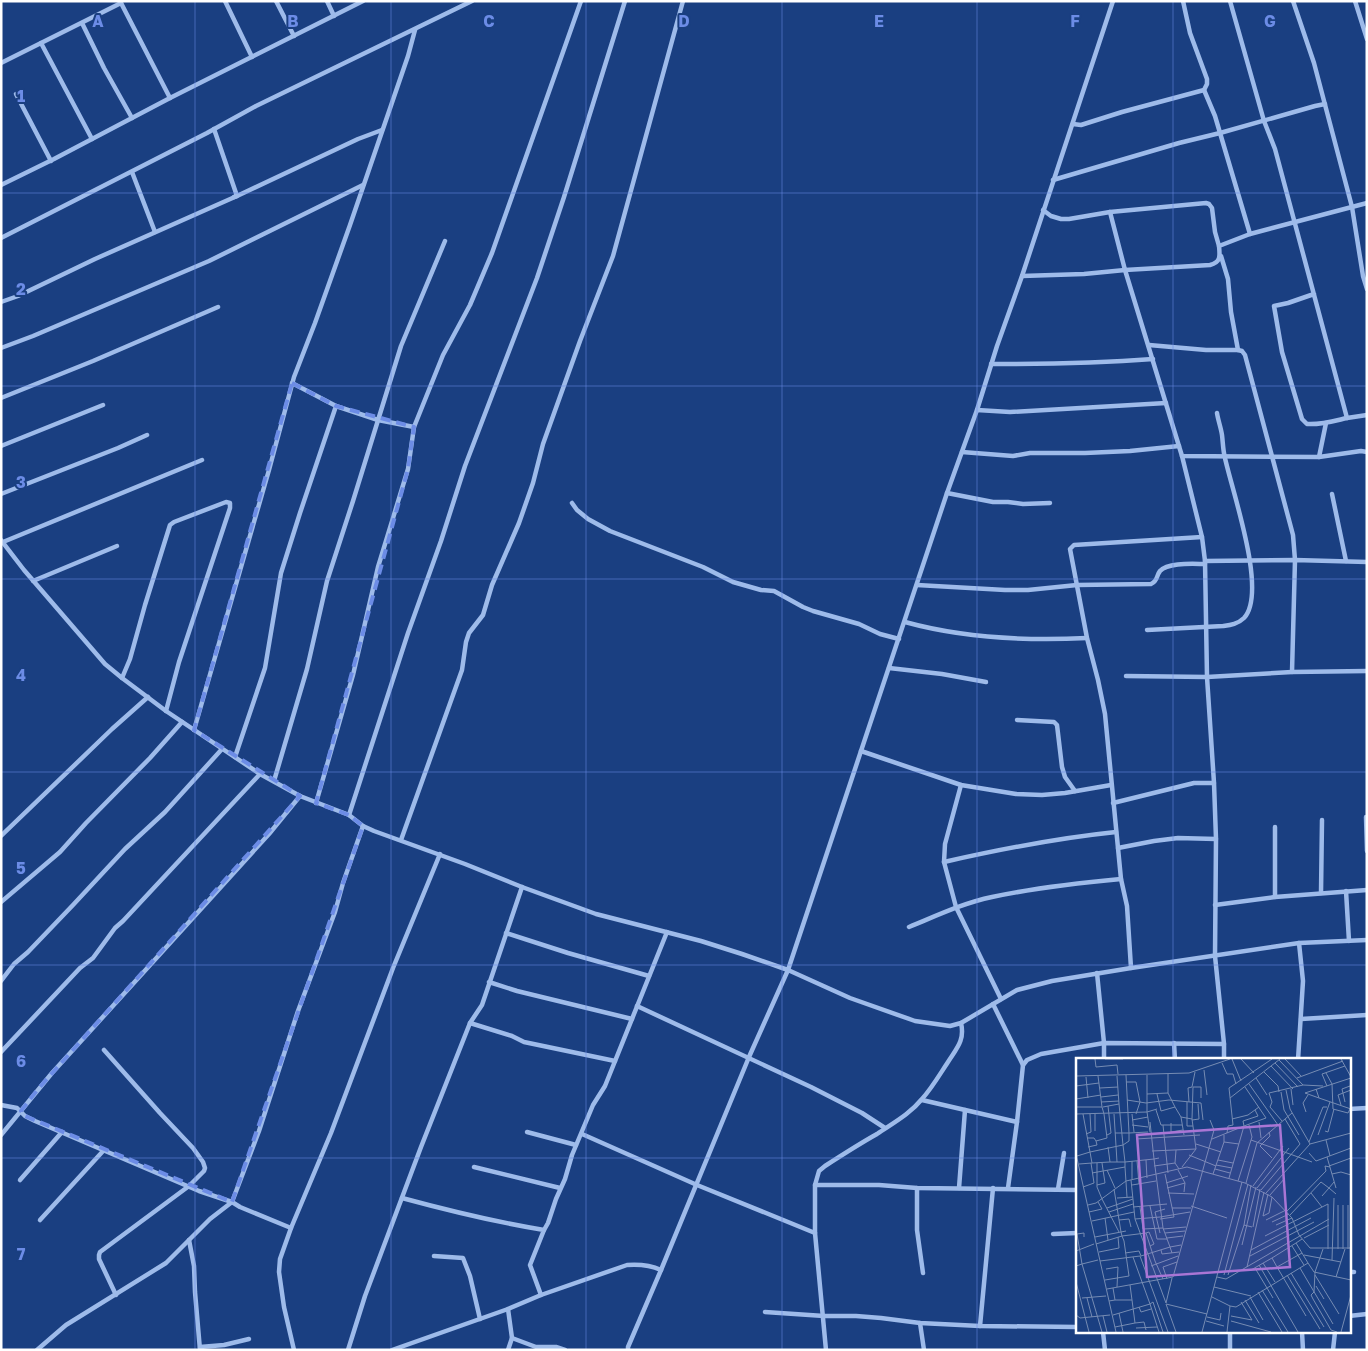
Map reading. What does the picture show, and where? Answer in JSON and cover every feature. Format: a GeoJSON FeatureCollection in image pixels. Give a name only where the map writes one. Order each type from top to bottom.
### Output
{"type":"FeatureCollection","features":[{"type":"Feature","properties":{"kind":"street"},"geometry":{"type":"LineString","coordinates":[[225,1],[252,57]]}},
{"type":"Feature","properties":{"kind":"street"},"geometry":{"type":"LineString","coordinates":[[276,1],[294,36]]}},
{"type":"Feature","properties":{"kind":"street"},"geometry":{"type":"LineString","coordinates":[[327,1],[334,16]]}},
{"type":"Feature","properties":{"kind":"street"},"geometry":{"type":"LineString","coordinates":[[1,185],[362,1]]}},
{"type":"Feature","properties":{"kind":"street"},"geometry":{"type":"LineString","coordinates":[[1,238],[132,172],[256,106],[472,1]]}},
{"type":"Feature","properties":{"kind":"street"},"geometry":{"type":"LineString","coordinates":[[316,803],[353,675],[378,567],[408,468],[414,427],[443,355],[470,305],[492,253],[581,1]]}},
{"type":"Feature","properties":{"kind":"street"},"geometry":{"type":"LineString","coordinates":[[349,815],[465,466],[561,206],[625,1]]}},
{"type":"Feature","properties":{"kind":"street"},"geometry":{"type":"LineString","coordinates":[[401,840],[462,670],[466,642],[482,615],[492,585],[519,523],[533,483],[543,444],[613,256],[683,1]]}},
{"type":"Feature","properties":{"kind":"street"},"geometry":{"type":"LineString","coordinates":[[628,1350],[749,1057],[788,970],[947,493],[978,410],[991,364],[1053,180],[1074,124],[1113,1]]}},
{"type":"Feature","properties":{"kind":"street"},"geometry":{"type":"LineString","coordinates":[[1074,124],[1080,125],[1204,90],[1207,78],[1190,32],[1183,1]]}},
{"type":"Feature","properties":{"kind":"street"},"geometry":{"type":"LineString","coordinates":[[1230,1],[1264,121],[1275,149],[1347,418]]}},
{"type":"Feature","properties":{"kind":"street"},"geometry":{"type":"LineString","coordinates":[[1293,1],[1314,63],[1352,207],[1363,276],[1367,289]]}},
{"type":"Feature","properties":{"kind":"street"},"geometry":{"type":"LineString","coordinates":[[1356,1],[1367,39]]}},
{"type":"Feature","properties":{"kind":"street"},"geometry":{"type":"LineString","coordinates":[[1,63],[121,2],[170,98]]}},
{"type":"Feature","properties":{"kind":"street"},"geometry":{"type":"LineString","coordinates":[[82,23],[132,118]]}},
{"type":"Feature","properties":{"kind":"street"},"geometry":{"type":"LineString","coordinates":[[194,730],[269,470],[292,383],[364,185],[411,47],[414,30]]}},
{"type":"Feature","properties":{"kind":"street"},"geometry":{"type":"LineString","coordinates":[[41,43],[92,139]]}},
{"type":"Feature","properties":{"kind":"street"},"geometry":{"type":"LineString","coordinates":[[1204,90],[1215,116],[1250,234]]}},
{"type":"Feature","properties":{"kind":"street"},"geometry":{"type":"LineString","coordinates":[[16,94],[51,161]]}},
{"type":"Feature","properties":{"kind":"street"},"geometry":{"type":"LineString","coordinates":[[1053,180],[1179,143],[1325,104]]}},
{"type":"Feature","properties":{"kind":"street"},"geometry":{"type":"LineString","coordinates":[[214,129],[237,196]]}},
{"type":"Feature","properties":{"kind":"street"},"geometry":{"type":"LineString","coordinates":[[1,302],[18,296],[358,139],[382,130]]}},
{"type":"Feature","properties":{"kind":"street"},"geometry":{"type":"LineString","coordinates":[[132,172],[155,232]]}},
{"type":"Feature","properties":{"kind":"street"},"geometry":{"type":"LineString","coordinates":[[1,348],[209,261],[364,185]]}},
{"type":"Feature","properties":{"kind":"street"},"geometry":{"type":"LineString","coordinates":[[78,267],[237,196]]}},
{"type":"Feature","properties":{"kind":"street"},"geometry":{"type":"LineString","coordinates":[[1043,210],[1051,216],[1069,219],[1110,212],[1202,203],[1209,204],[1212,208],[1220,254],[1228,278],[1231,312],[1238,350]]}},
{"type":"Feature","properties":{"kind":"street"},"geometry":{"type":"LineString","coordinates":[[1219,246],[1250,234],[1367,203]]}},
{"type":"Feature","properties":{"kind":"street"},"geometry":{"type":"LineString","coordinates":[[1110,212],[1125,270],[1182,456],[1202,537],[1205,563],[1207,677],[1216,839],[1215,956],[1224,1058]]}},
{"type":"Feature","properties":{"kind":"street"},"geometry":{"type":"LineString","coordinates":[[274,781],[307,669],[327,581],[401,346],[445,241]]}},
{"type":"Feature","properties":{"kind":"street"},"geometry":{"type":"LineString","coordinates":[[1022,276],[1084,274],[1210,265],[1219,260],[1220,254]]}},
{"type":"Feature","properties":{"kind":"street"},"geometry":{"type":"LineString","coordinates":[[1314,294],[1274,306],[1282,352],[1302,419],[1307,424],[1322,424],[1367,415]]}},
{"type":"Feature","properties":{"kind":"street"},"geometry":{"type":"LineString","coordinates":[[1,398],[218,307]]}},
{"type":"Feature","properties":{"kind":"street"},"geometry":{"type":"LineString","coordinates":[[1149,345],[1206,350],[1238,350],[1242,351],[1246,359],[1293,535],[1295,560],[1292,672]]}},
{"type":"Feature","properties":{"kind":"street"},"geometry":{"type":"LineString","coordinates":[[991,364],[1094,363],[1153,359]]}},
{"type":"Feature","properties":{"kind":"street"},"geometry":{"type":"LineString","coordinates":[[292,383],[336,406],[378,420],[414,427]]}},
{"type":"Feature","properties":{"kind":"street"},"geometry":{"type":"LineString","coordinates":[[978,410],[1010,412],[1166,403]]}},
{"type":"Feature","properties":{"kind":"street"},"geometry":{"type":"LineString","coordinates":[[1,446],[103,405]]}},
{"type":"Feature","properties":{"kind":"street"},"geometry":{"type":"LineString","coordinates":[[235,757],[265,668],[281,573],[336,406]]}},
{"type":"Feature","properties":{"kind":"street"},"geometry":{"type":"LineString","coordinates":[[1147,630],[1234,624],[1244,618],[1249,607],[1252,593],[1251,560],[1224,455],[1222,435],[1216,413]]}},
{"type":"Feature","properties":{"kind":"street"},"geometry":{"type":"LineString","coordinates":[[1319,457],[1326,423]]}},
{"type":"Feature","properties":{"kind":"street"},"geometry":{"type":"LineString","coordinates":[[1,494],[147,435]]}},
{"type":"Feature","properties":{"kind":"street"},"geometry":{"type":"LineString","coordinates":[[962,452],[1013,456],[1030,453],[1130,451],[1179,446]]}},
{"type":"Feature","properties":{"kind":"street"},"geometry":{"type":"LineString","coordinates":[[1182,456],[1319,457],[1361,451],[1367,452]]}},
{"type":"Feature","properties":{"kind":"street"},"geometry":{"type":"LineString","coordinates":[[202,460],[2,541],[33,581],[105,664],[122,678],[166,711],[260,774],[300,796],[349,815],[363,826],[374,831],[440,854],[596,914],[733,951],[788,970],[850,998],[915,1020],[950,1026],[961,1023],[1017,990],[1052,981],[1299,944],[1367,940]]}},
{"type":"Feature","properties":{"kind":"street"},"geometry":{"type":"LineString","coordinates":[[947,493],[993,502],[1050,503]]}},
{"type":"Feature","properties":{"kind":"street"},"geometry":{"type":"LineString","coordinates":[[1332,494],[1346,561]]}},
{"type":"Feature","properties":{"kind":"street"},"geometry":{"type":"LineString","coordinates":[[122,678],[130,659],[170,525],[217,505],[229,502],[230,508],[179,662],[166,711]]}},
{"type":"Feature","properties":{"kind":"street"},"geometry":{"type":"LineString","coordinates":[[572,503],[588,519],[610,532],[703,567],[733,582],[761,590],[774,591],[813,611],[859,624],[880,634],[899,639]]}},
{"type":"Feature","properties":{"kind":"street"},"geometry":{"type":"LineString","coordinates":[[1131,968],[1127,906],[1121,879],[1105,714],[1087,638],[1070,549],[1074,545],[1202,537]]}},
{"type":"Feature","properties":{"kind":"street"},"geometry":{"type":"LineString","coordinates":[[33,581],[117,546]]}},
{"type":"Feature","properties":{"kind":"street"},"geometry":{"type":"LineString","coordinates":[[917,585],[1028,590],[1077,585],[1152,584],[1157,580],[1158,574],[1162,569],[1178,565],[1251,560],[1367,562]]}},
{"type":"Feature","properties":{"kind":"street"},"geometry":{"type":"LineString","coordinates":[[905,622],[951,632],[1022,639],[1087,638]]}},
{"type":"Feature","properties":{"kind":"street"},"geometry":{"type":"LineString","coordinates":[[889,668],[942,674],[986,682]]}},
{"type":"Feature","properties":{"kind":"street"},"geometry":{"type":"LineString","coordinates":[[1126,676],[1207,677],[1292,672],[1367,671]]}},
{"type":"Feature","properties":{"kind":"street"},"geometry":{"type":"LineString","coordinates":[[1,836],[148,697]]}},
{"type":"Feature","properties":{"kind":"street"},"geometry":{"type":"LineString","coordinates":[[1017,720],[1054,722],[1065,777],[1075,791]]}},
{"type":"Feature","properties":{"kind":"street"},"geometry":{"type":"LineString","coordinates":[[1,902],[60,852],[86,822],[150,758],[182,722]]}},
{"type":"Feature","properties":{"kind":"street"},"geometry":{"type":"LineString","coordinates":[[1,981],[14,964],[125,849],[165,812],[222,749]]}},
{"type":"Feature","properties":{"kind":"street"},"geometry":{"type":"LineString","coordinates":[[861,751],[961,785],[1025,794],[1042,795],[1112,785]]}},
{"type":"Feature","properties":{"kind":"street"},"geometry":{"type":"LineString","coordinates":[[1,1052],[80,968],[93,958],[115,928],[260,774]]}},
{"type":"Feature","properties":{"kind":"street"},"geometry":{"type":"LineString","coordinates":[[1113,803],[1194,783],[1214,783]]}},
{"type":"Feature","properties":{"kind":"street"},"geometry":{"type":"LineString","coordinates":[[961,785],[946,844],[944,862],[956,908],[1001,999]]}},
{"type":"Feature","properties":{"kind":"street"},"geometry":{"type":"LineString","coordinates":[[1,1134],[52,1073],[269,834],[300,796]]}},
{"type":"Feature","properties":{"kind":"street"},"geometry":{"type":"LineString","coordinates":[[1366,817],[1367,851]]}},
{"type":"Feature","properties":{"kind":"street"},"geometry":{"type":"LineString","coordinates":[[1321,893],[1322,820]]}},
{"type":"Feature","properties":{"kind":"street"},"geometry":{"type":"LineString","coordinates":[[36,1350],[66,1325],[166,1263],[210,1219],[232,1202],[298,1011],[335,912],[363,826]]}},
{"type":"Feature","properties":{"kind":"street"},"geometry":{"type":"LineString","coordinates":[[1275,827],[1275,897]]}},
{"type":"Feature","properties":{"kind":"street"},"geometry":{"type":"LineString","coordinates":[[944,862],[1074,836],[1116,832]]}},
{"type":"Feature","properties":{"kind":"street"},"geometry":{"type":"LineString","coordinates":[[1118,848],[1178,838],[1216,839]]}},
{"type":"Feature","properties":{"kind":"street"},"geometry":{"type":"LineString","coordinates":[[294,1350],[284,1307],[279,1272],[280,1259],[331,1133],[393,968],[440,854]]}},
{"type":"Feature","properties":{"kind":"street"},"geometry":{"type":"LineString","coordinates":[[908,927],[956,908],[991,897],[1068,884],[1121,879]]}},
{"type":"Feature","properties":{"kind":"street"},"geometry":{"type":"LineString","coordinates":[[348,1350],[365,1296],[421,1147],[470,1023],[482,1005],[522,887]]}},
{"type":"Feature","properties":{"kind":"street"},"geometry":{"type":"LineString","coordinates":[[1214,905],[1275,897],[1367,890]]}},
{"type":"Feature","properties":{"kind":"street"},"geometry":{"type":"LineString","coordinates":[[1346,892],[1349,941]]}},
{"type":"Feature","properties":{"kind":"street"},"geometry":{"type":"LineString","coordinates":[[541,1295],[530,1265],[548,1223],[576,1145],[593,1105],[605,1086],[667,932]]}},
{"type":"Feature","properties":{"kind":"street"},"geometry":{"type":"LineString","coordinates":[[506,934],[649,976]]}},
{"type":"Feature","properties":{"kind":"street"},"geometry":{"type":"LineString","coordinates":[[1298,1058],[1303,981],[1299,944]]}},
{"type":"Feature","properties":{"kind":"street"},"geometry":{"type":"LineString","coordinates":[[1097,973],[1104,1058]]}},
{"type":"Feature","properties":{"kind":"street"},"geometry":{"type":"LineString","coordinates":[[490,982],[516,991],[632,1019]]}},
{"type":"Feature","properties":{"kind":"street"},"geometry":{"type":"LineString","coordinates":[[993,1004],[1023,1065],[1008,1188]]}},
{"type":"Feature","properties":{"kind":"street"},"geometry":{"type":"LineString","coordinates":[[638,1006],[812,1086],[862,1113],[885,1128]]}},
{"type":"Feature","properties":{"kind":"street"},"geometry":{"type":"LineString","coordinates":[[1301,1019],[1367,1015]]}},
{"type":"Feature","properties":{"kind":"street"},"geometry":{"type":"LineString","coordinates":[[470,1023],[512,1036],[524,1042],[615,1061]]}},
{"type":"Feature","properties":{"kind":"street"},"geometry":{"type":"LineString","coordinates":[[826,1350],[815,1233],[815,1185],[819,1171],[885,1128],[922,1100],[958,1048],[963,1031],[961,1023]]}},
{"type":"Feature","properties":{"kind":"street"},"geometry":{"type":"LineString","coordinates":[[1023,1065],[1027,1060],[1041,1054],[1104,1043],[1224,1044]]}},
{"type":"Feature","properties":{"kind":"street"},"geometry":{"type":"LineString","coordinates":[[1174,1044],[1175,1058]]}},
{"type":"Feature","properties":{"kind":"street"},"geometry":{"type":"LineString","coordinates":[[104,1050],[193,1148],[205,1168],[189,1186],[100,1252],[99,1260],[116,1295]]}},
{"type":"Feature","properties":{"kind":"street"},"geometry":{"type":"LineString","coordinates":[[922,1100],[1017,1122]]}},
{"type":"Feature","properties":{"kind":"street"},"geometry":{"type":"LineString","coordinates":[[1,1105],[17,1108],[25,1116],[291,1228]]}},
{"type":"Feature","properties":{"kind":"street"},"geometry":{"type":"LineString","coordinates":[[1350,1109],[1367,1108]]}},
{"type":"Feature","properties":{"kind":"street"},"geometry":{"type":"LineString","coordinates":[[959,1188],[965,1110]]}},
{"type":"Feature","properties":{"kind":"street"},"geometry":{"type":"LineString","coordinates":[[20,1180],[62,1132]]}},
{"type":"Feature","properties":{"kind":"street"},"geometry":{"type":"LineString","coordinates":[[527,1132],[576,1145]]}},
{"type":"Feature","properties":{"kind":"street"},"geometry":{"type":"LineString","coordinates":[[582,1134],[697,1185],[815,1233]]}},
{"type":"Feature","properties":{"kind":"street"},"geometry":{"type":"LineString","coordinates":[[40,1220],[104,1150]]}},
{"type":"Feature","properties":{"kind":"street"},"geometry":{"type":"LineString","coordinates":[[1058,1189],[1064,1153]]}},
{"type":"Feature","properties":{"kind":"street"},"geometry":{"type":"LineString","coordinates":[[474,1167],[560,1188]]}},
{"type":"Feature","properties":{"kind":"street"},"geometry":{"type":"LineString","coordinates":[[815,1185],[1076,1190]]}},
{"type":"Feature","properties":{"kind":"street"},"geometry":{"type":"LineString","coordinates":[[917,1188],[917,1230],[923,1273]]}},
{"type":"Feature","properties":{"kind":"street"},"geometry":{"type":"LineString","coordinates":[[980,1326],[993,1188]]}},
{"type":"Feature","properties":{"kind":"street"},"geometry":{"type":"LineString","coordinates":[[402,1198],[458,1213],[544,1230]]}},
{"type":"Feature","properties":{"kind":"street"},"geometry":{"type":"LineString","coordinates":[[1052,1234],[1076,1233]]}},
{"type":"Feature","properties":{"kind":"street"},"geometry":{"type":"LineString","coordinates":[[190,1240],[194,1266],[200,1349],[249,1339]]}},
{"type":"Feature","properties":{"kind":"street"},"geometry":{"type":"LineString","coordinates":[[434,1256],[463,1258],[470,1276],[480,1319]]}},
{"type":"Feature","properties":{"kind":"street"},"geometry":{"type":"LineString","coordinates":[[392,1350],[627,1265],[640,1264],[661,1270]]}},
{"type":"Feature","properties":{"kind":"street"},"geometry":{"type":"LineString","coordinates":[[508,1309],[512,1338],[508,1350]]}},
{"type":"Feature","properties":{"kind":"street"},"geometry":{"type":"LineString","coordinates":[[765,1312],[980,1326],[1076,1327]]}},
{"type":"Feature","properties":{"kind":"street"},"geometry":{"type":"LineString","coordinates":[[1350,1316],[1367,1314]]}},
{"type":"Feature","properties":{"kind":"street"},"geometry":{"type":"LineString","coordinates":[[920,1323],[924,1350]]}},
{"type":"Feature","properties":{"kind":"street"},"geometry":{"type":"LineString","coordinates":[[1103,1334],[1104,1350]]}},
{"type":"Feature","properties":{"kind":"street"},"geometry":{"type":"LineString","coordinates":[[1230,1334],[1230,1350]]}},
{"type":"Feature","properties":{"kind":"street"},"geometry":{"type":"LineString","coordinates":[[1302,1334],[1303,1350]]}},
{"type":"Feature","properties":{"kind":"street"},"geometry":{"type":"LineString","coordinates":[[1333,1350],[1335,1334]]}},
{"type":"Feature","properties":{"kind":"street"},"geometry":{"type":"LineString","coordinates":[[512,1338],[536,1347],[556,1347],[565,1350]]}},
{"type":"Feature","properties":{"kind":"highlighted area"},"geometry":{"type":"Polygon","coordinates":[[[292,383],[336,406],[414,427],[408,469],[316,803],[349,815],[363,826],[232,1202],[25,1116],[21,1111],[38,1089],[300,796],[194,730],[292,383]]]}}]}
